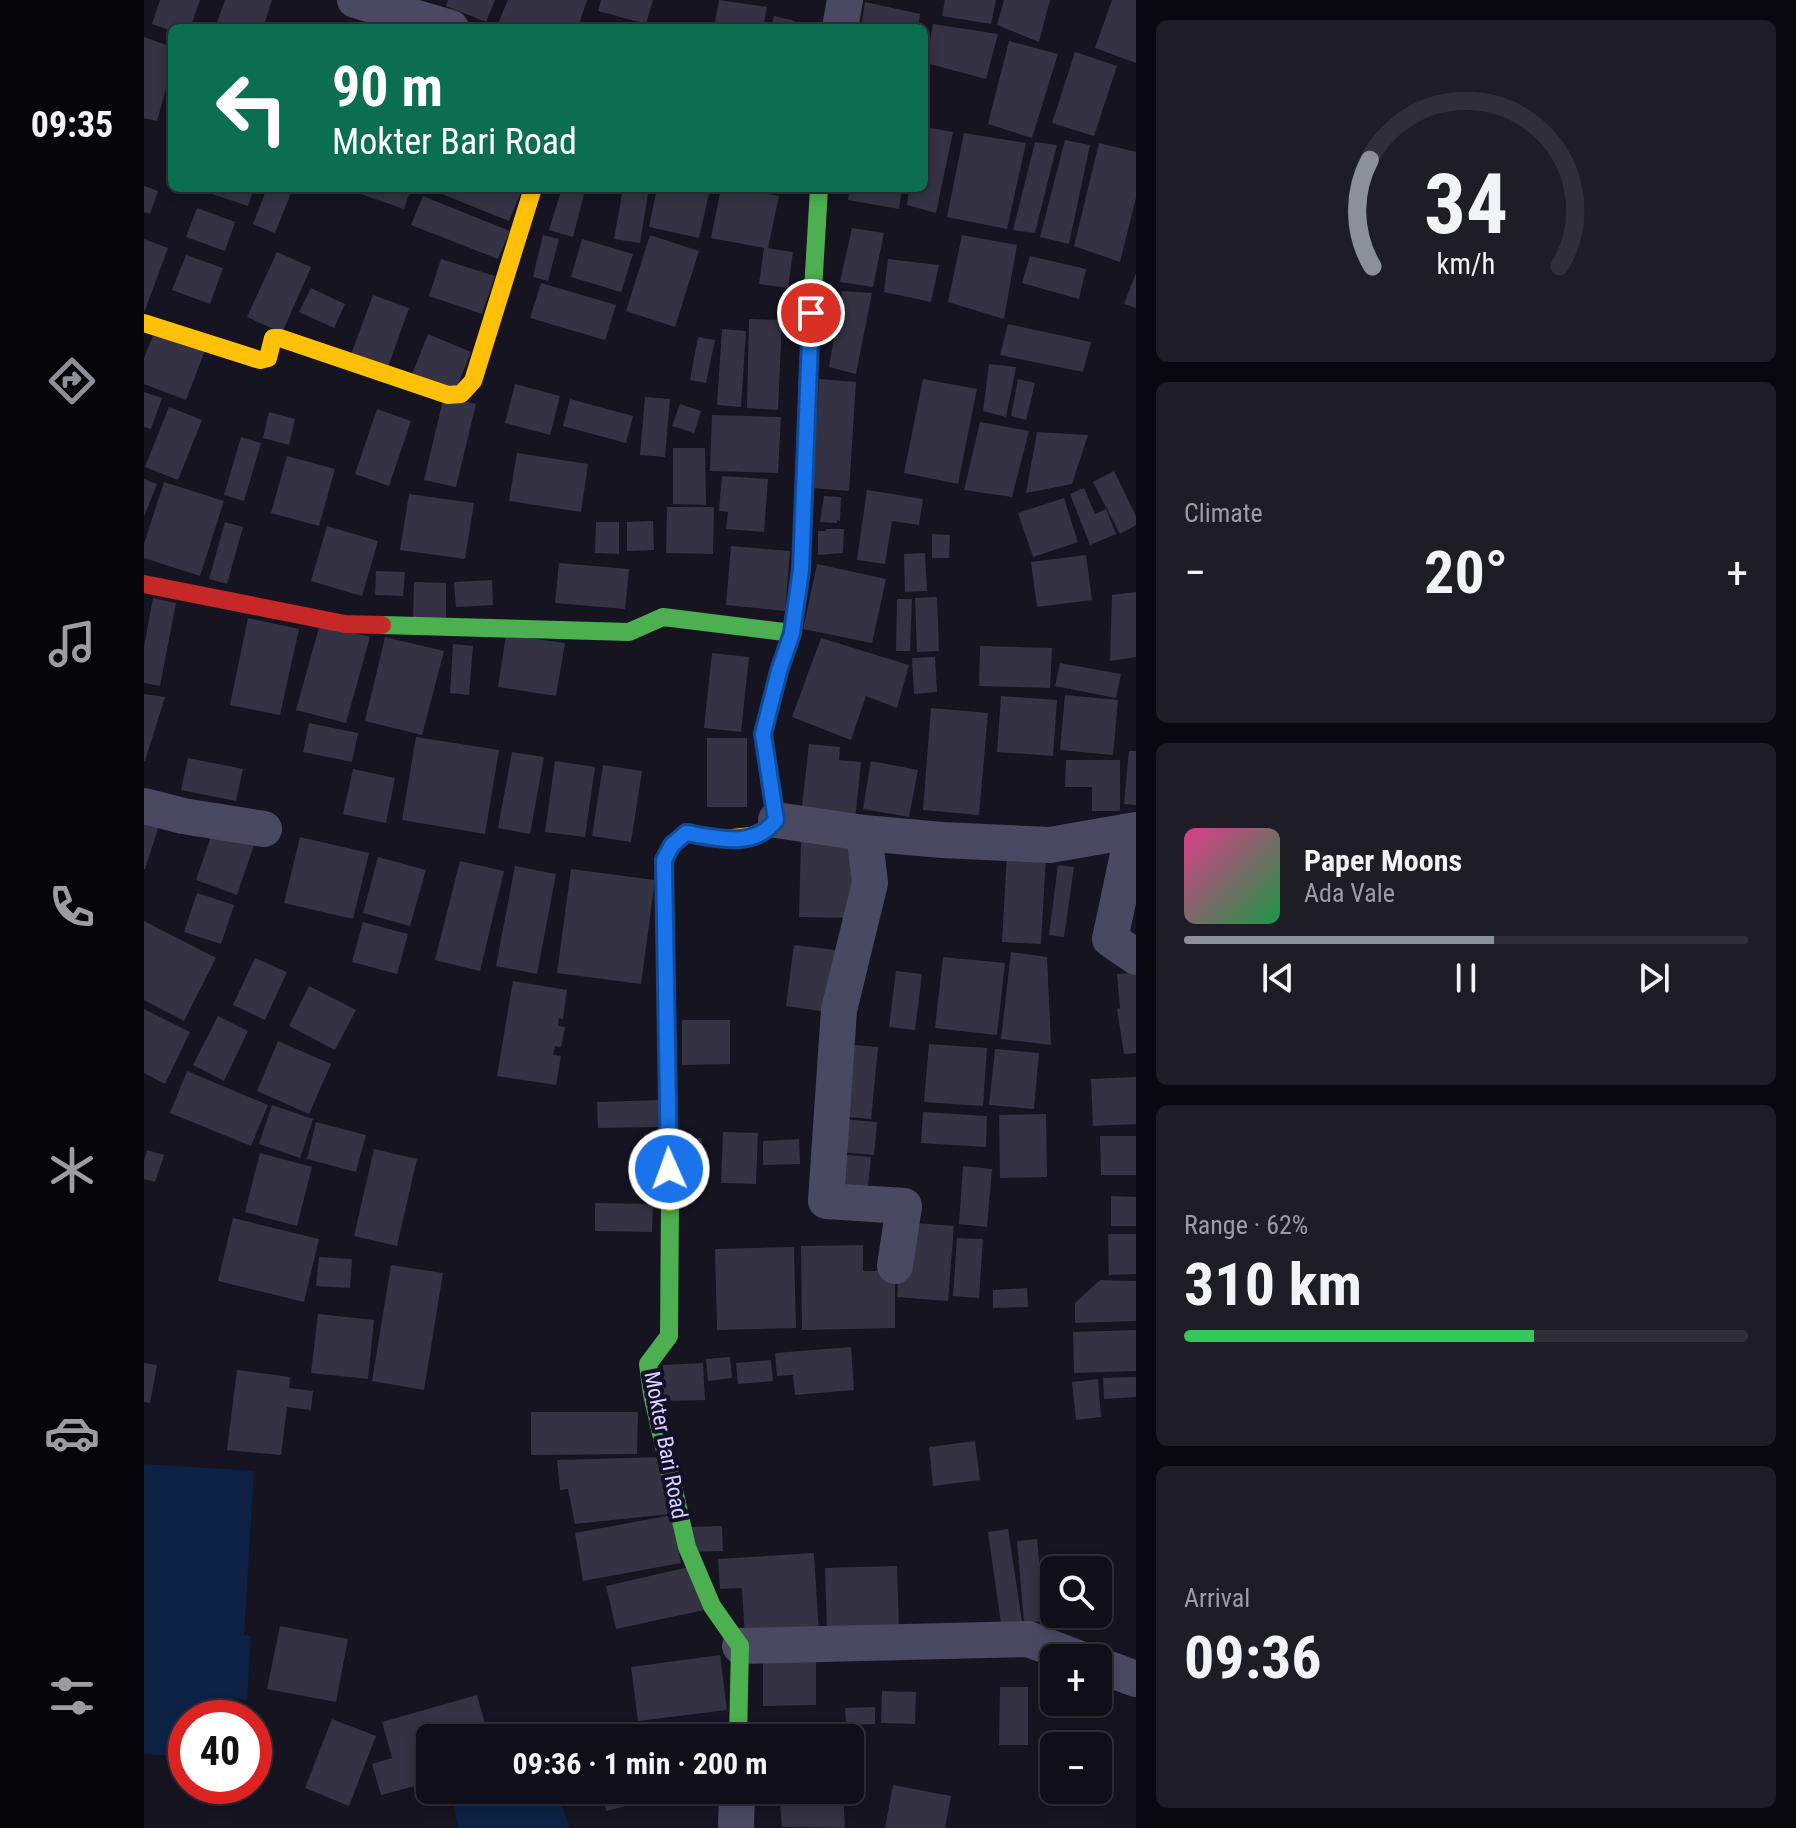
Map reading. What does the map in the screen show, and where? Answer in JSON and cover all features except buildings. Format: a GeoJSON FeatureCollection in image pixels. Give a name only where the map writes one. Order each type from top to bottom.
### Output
{"type":"FeatureCollection","features":[{"type":"Feature","properties":{"kind":"street"},"geometry":{"type":"LineString","coordinates":[[355,0],[437,24]]}},
{"type":"Feature","properties":{"kind":"street"},"geometry":{"type":"LineString","coordinates":[[841,24],[845,0]]}},
{"type":"Feature","properties":{"kind":"street"},"geometry":{"type":"LineString","coordinates":[[144,323],[260,360],[268,358],[273,338],[280,338],[448,395],[461,394],[473,381],[532,192]]}},
{"type":"Feature","properties":{"kind":"street"},"geometry":{"type":"LineString","coordinates":[[819,192],[801,570],[792,633],[763,734],[776,820],[864,833],[1050,845],[1134,830],[1110,939],[1136,957]]}},
{"type":"Feature","properties":{"kind":"street"},"geometry":{"type":"LineString","coordinates":[[144,584],[345,624],[629,632],[663,617],[792,633]]}},
{"type":"Feature","properties":{"kind":"street"},"geometry":{"type":"LineString","coordinates":[[144,806],[183,816],[264,829]]}},
{"type":"Feature","properties":{"kind":"street","name":"Mokter Bari Road"},"geometry":{"type":"LineString","coordinates":[[740,1646],[712,1606],[687,1547],[648,1364],[669,1336],[664,860],[672,845],[686,833],[736,841],[766,833],[776,820]]}},
{"type":"Feature","properties":{"kind":"street"},"geometry":{"type":"LineString","coordinates":[[864,833],[870,883],[839,1010],[826,1201],[904,1206],[895,1266]]}},
{"type":"Feature","properties":{"kind":"street"},"geometry":{"type":"LineString","coordinates":[[738,1724],[740,1646],[1028,1639],[1041,1644]]}},
{"type":"Feature","properties":{"kind":"street"},"geometry":{"type":"LineString","coordinates":[[1112,1670],[1136,1679]]}},
{"type":"Feature","properties":{"kind":"street"},"geometry":{"type":"LineString","coordinates":[[736,1828],[737,1804]]}},
{"type":"Feature","properties":{"kind":"water"},"geometry":{"type":"Polygon","coordinates":[[[144,1464],[254,1471],[244,1635],[251,1636],[247,1700],[168,1700],[168,1756],[144,1754],[144,1464]]]}},
{"type":"Feature","properties":{"kind":"water"},"geometry":{"type":"Polygon","coordinates":[[[454,1804],[561,1804],[570,1828],[458,1828],[454,1804]]]}},
{"type":"Feature","properties":{"kind":"traffic: fast"},"geometry":{"type":"LineString","coordinates":[[752,836],[767,829],[776,820],[763,734],[792,633],[801,570],[819,192]]}},
{"type":"Feature","properties":{"kind":"traffic: fast"},"geometry":{"type":"LineString","coordinates":[[382,625],[629,632],[663,617],[792,633]]}},
{"type":"Feature","properties":{"kind":"traffic: fast"},"geometry":{"type":"LineString","coordinates":[[670,1202],[669,1336],[648,1364],[687,1547],[712,1606],[740,1646],[738,1724]]}},
{"type":"Feature","properties":{"kind":"traffic: slow"},"geometry":{"type":"LineString","coordinates":[[144,323],[260,360],[268,358],[273,338],[280,338],[448,395],[461,394],[473,381],[532,192]]}},
{"type":"Feature","properties":{"kind":"traffic: slow"},"geometry":{"type":"LineString","coordinates":[[670,1202],[664,860],[672,845],[686,833],[723,839],[752,836]]}},
{"type":"Feature","properties":{"kind":"traffic: jam"},"geometry":{"type":"LineString","coordinates":[[144,584],[345,624],[382,625]]}},
{"type":"Feature","properties":{"kind":"route"},"geometry":{"type":"LineString","coordinates":[[669,1169],[664,860],[672,845],[686,833],[736,841],[766,833],[776,820],[763,734],[792,633],[801,570],[811,313]]}}]}
